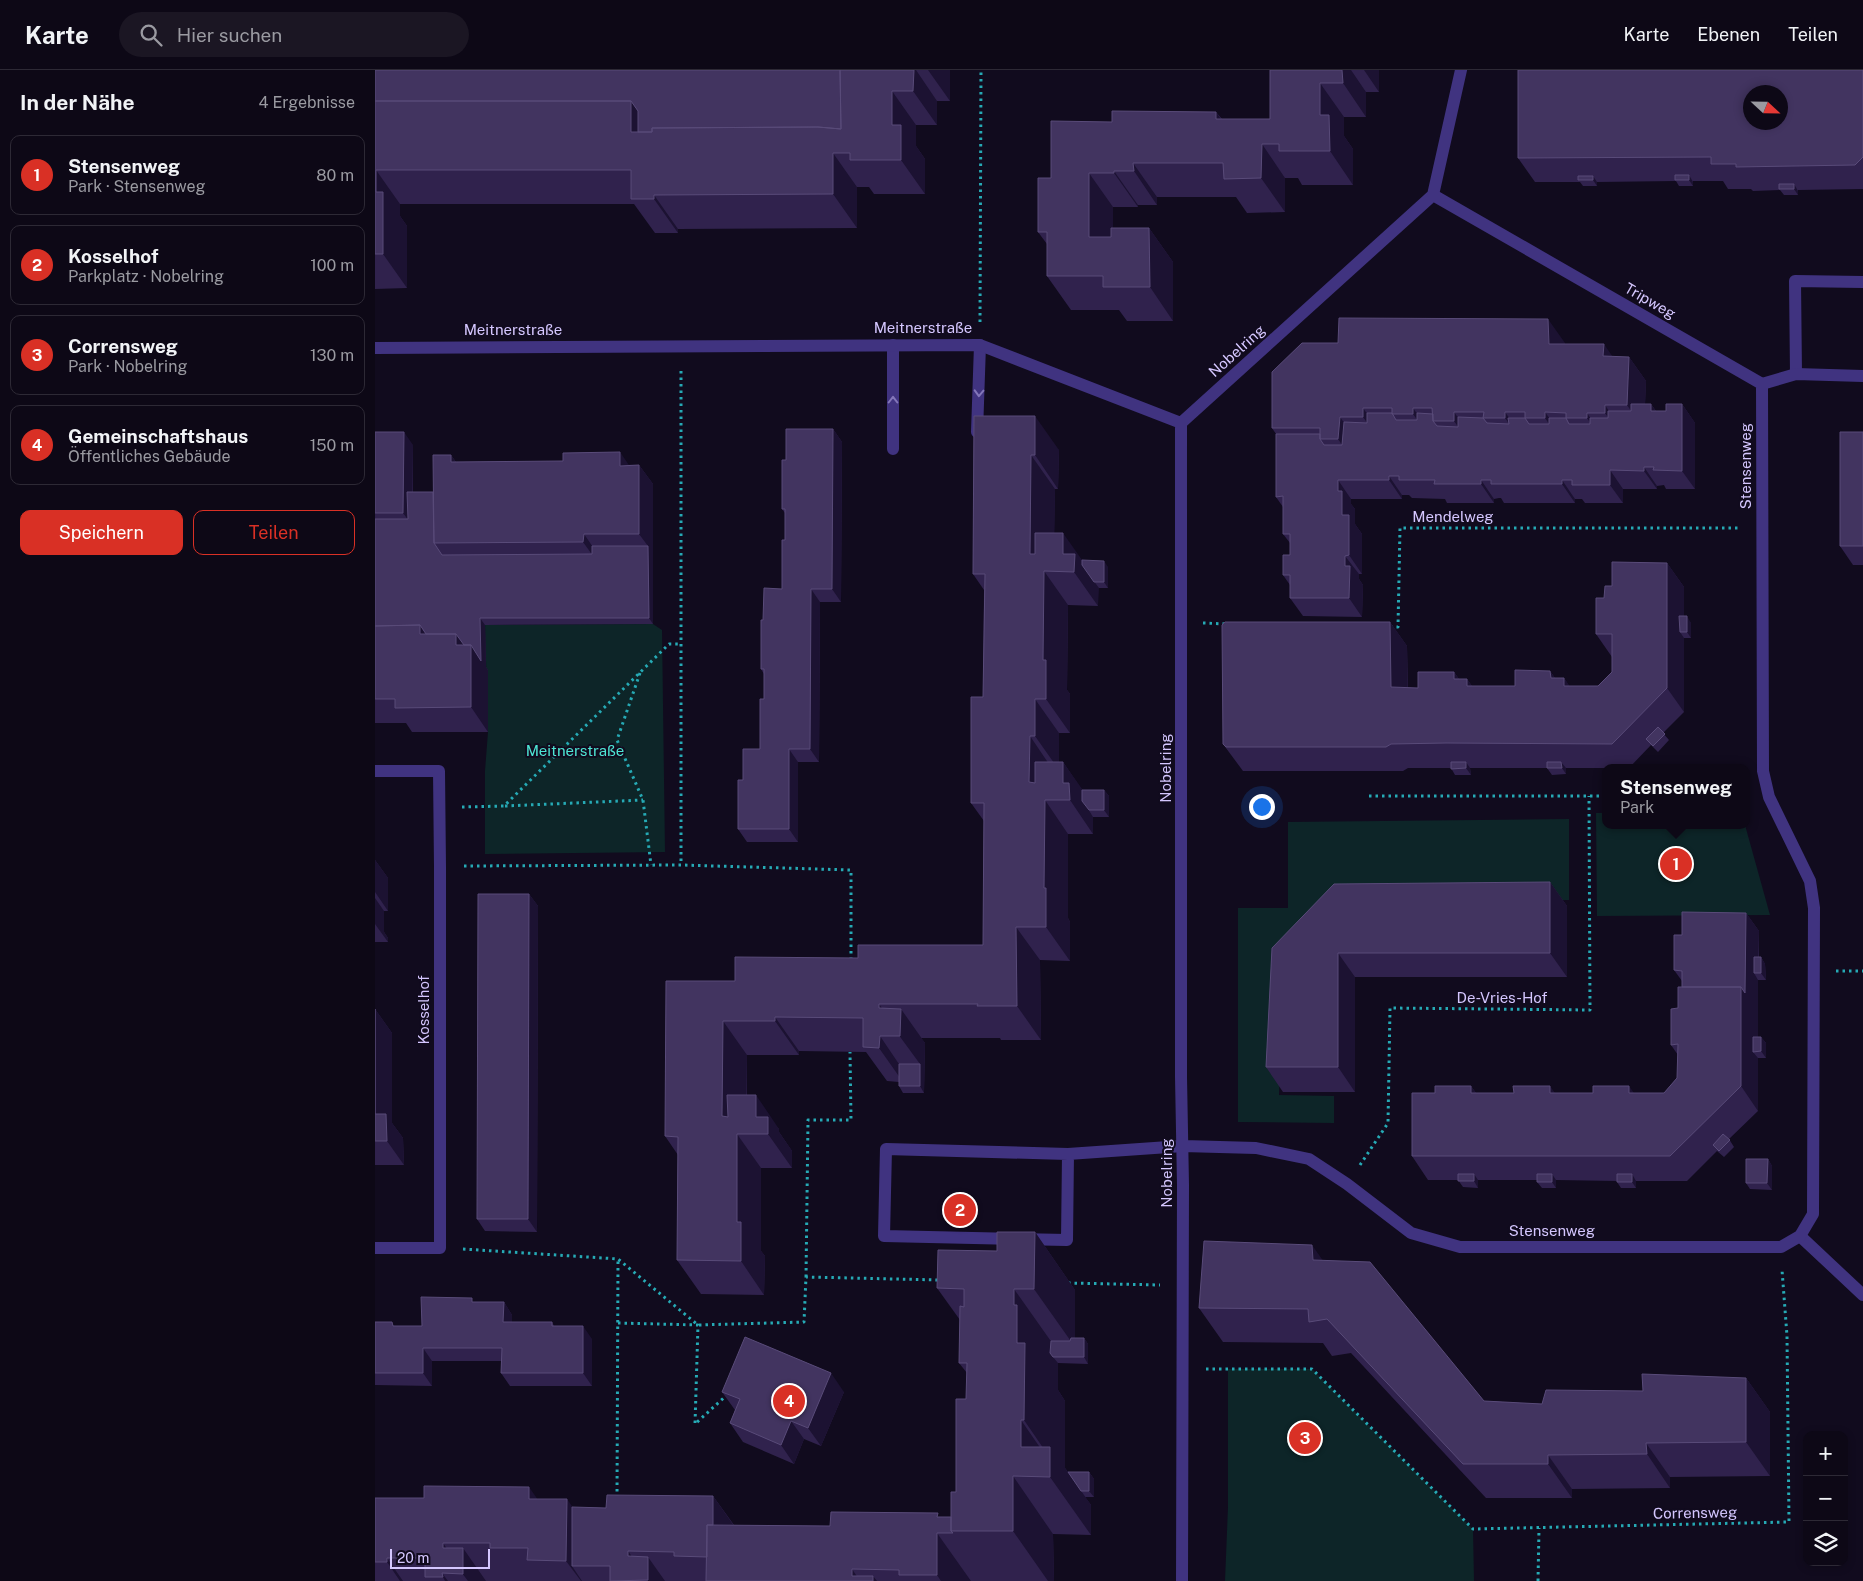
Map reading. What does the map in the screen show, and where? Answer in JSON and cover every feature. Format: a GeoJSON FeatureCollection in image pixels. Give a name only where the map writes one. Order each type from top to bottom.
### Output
{"type":"FeatureCollection","features":[{"type":"Feature","properties":{"kind":"street"},"geometry":{"type":"LineString","coordinates":[[1433,195],[1461,70]]}},
{"type":"Feature","properties":{"kind":"street","name":"Tripweg"},"geometry":{"type":"LineString","coordinates":[[1433,195],[1762,384]]}},
{"type":"Feature","properties":{"kind":"street","name":"Nobelring"},"geometry":{"type":"LineString","coordinates":[[1182,1581],[1181,423],[1433,195]]}},
{"type":"Feature","properties":{"kind":"street"},"geometry":{"type":"LineString","coordinates":[[1796,374],[1795,282],[1863,282]]}},
{"type":"Feature","properties":{"kind":"street"},"geometry":{"type":"LineString","coordinates":[[893,345],[893,449]]}},
{"type":"Feature","properties":{"kind":"street","name":"Meitnerstraße"},"geometry":{"type":"LineString","coordinates":[[375,348],[981,345],[1181,423]]}},
{"type":"Feature","properties":{"kind":"street"},"geometry":{"type":"LineString","coordinates":[[977,449],[981,345]]}},
{"type":"Feature","properties":{"kind":"street"},"geometry":{"type":"LineString","coordinates":[[1762,384],[1796,374],[1863,376]]}},
{"type":"Feature","properties":{"kind":"street","name":"Stensenweg"},"geometry":{"type":"LineString","coordinates":[[1183,1146],[1255,1148],[1309,1159],[1347,1184],[1411,1233],[1460,1247],[1781,1247],[1801,1236],[1813,1214],[1814,908],[1810,881],[1769,797],[1763,771],[1762,384]]}},
{"type":"Feature","properties":{"kind":"street","name":"Kosselhof"},"geometry":{"type":"LineString","coordinates":[[375,771],[439,771],[440,1248]]}},
{"type":"Feature","properties":{"kind":"street"},"geometry":{"type":"LineString","coordinates":[[1068,1154],[1067,1240],[884,1236],[886,1149],[1068,1154],[1183,1146]]}},
{"type":"Feature","properties":{"kind":"street"},"geometry":{"type":"LineString","coordinates":[[1801,1236],[1863,1296]]}},
{"type":"Feature","properties":{"kind":"street"},"geometry":{"type":"LineString","coordinates":[[375,1248],[440,1248]]}},
{"type":"Feature","properties":{"kind":"path"},"geometry":{"type":"LineString","coordinates":[[981,70],[981,345]]}},
{"type":"Feature","properties":{"kind":"path"},"geometry":{"type":"LineString","coordinates":[[681,346],[681,865]]}},
{"type":"Feature","properties":{"kind":"path","name":"Mendelweg"},"geometry":{"type":"LineString","coordinates":[[1389,627],[1398,627],[1400,528],[1763,529]]}},
{"type":"Feature","properties":{"kind":"path"},"geometry":{"type":"LineString","coordinates":[[1181,622],[1235,624]]}},
{"type":"Feature","properties":{"kind":"path"},"geometry":{"type":"LineString","coordinates":[[504,806],[669,644],[680,644]]}},
{"type":"Feature","properties":{"kind":"path"},"geometry":{"type":"LineString","coordinates":[[640,672],[617,740],[643,800],[651,865]]}},
{"type":"Feature","properties":{"kind":"path"},"geometry":{"type":"LineString","coordinates":[[1369,796],[1602,796]]}},
{"type":"Feature","properties":{"kind":"path","name":"De-Vries-Hof"},"geometry":{"type":"LineString","coordinates":[[1347,1184],[1388,1122],[1390,1008],[1590,1010],[1589,796]]}},
{"type":"Feature","properties":{"kind":"path"},"geometry":{"type":"LineString","coordinates":[[485,806],[643,800]]}},
{"type":"Feature","properties":{"kind":"path"},"geometry":{"type":"LineString","coordinates":[[440,866],[681,865],[851,870],[851,964]]}},
{"type":"Feature","properties":{"kind":"path"},"geometry":{"type":"LineString","coordinates":[[618,1324],[698,1325],[805,1322],[808,1120],[851,1120],[850,1052]]}},
{"type":"Feature","properties":{"kind":"path","name":"Corrensweg"},"geometry":{"type":"LineString","coordinates":[[1182,1369],[1312,1369],[1473,1529],[1789,1522],[1787,1336],[1781,1247]]}},
{"type":"Feature","properties":{"kind":"path"},"geometry":{"type":"LineString","coordinates":[[440,1248],[618,1259],[698,1325]]}},
{"type":"Feature","properties":{"kind":"path"},"geometry":{"type":"LineString","coordinates":[[617,1498],[618,1259]]}},
{"type":"Feature","properties":{"kind":"path"},"geometry":{"type":"LineString","coordinates":[[806,1277],[945,1280]]}},
{"type":"Feature","properties":{"kind":"path"},"geometry":{"type":"LineString","coordinates":[[1064,1283],[1183,1285]]}},
{"type":"Feature","properties":{"kind":"path"},"geometry":{"type":"LineString","coordinates":[[698,1325],[695,1424],[729,1394]]}},
{"type":"Feature","properties":{"kind":"path"},"geometry":{"type":"LineString","coordinates":[[1538,1581],[1539,1528]]}},
{"type":"Feature","properties":{"kind":"green space","name":"Meitnerstraße"},"geometry":{"type":"Polygon","coordinates":[[[653,624],[662,630],[665,852],[485,854],[485,771],[488,732],[485,625],[653,624]]]}},
{"type":"Feature","properties":{"kind":"green space"},"geometry":{"type":"Polygon","coordinates":[[[1596,813],[1602,813],[1602,829],[1746,829],[1770,915],[1597,916],[1596,813]]]}},
{"type":"Feature","properties":{"kind":"green space"},"geometry":{"type":"Polygon","coordinates":[[[1569,819],[1569,900],[1347,903],[1283,968],[1279,1095],[1334,1096],[1334,1123],[1238,1122],[1238,908],[1288,908],[1288,822],[1569,819]]]}},
{"type":"Feature","properties":{"kind":"green space"},"geometry":{"type":"Polygon","coordinates":[[[1228,1369],[1312,1369],[1473,1529],[1474,1581],[1225,1581],[1228,1507],[1228,1369]]]}},
{"type":"Feature","properties":{"kind":"building"},"geometry":{"type":"Polygon","coordinates":[[[375,70],[840,70],[841,129],[818,127],[652,128],[652,132],[638,132],[638,111],[631,101],[375,101],[375,70]]]}},
{"type":"Feature","properties":{"kind":"building"},"geometry":{"type":"Polygon","coordinates":[[[840,70],[914,70],[913,91],[892,91],[892,125],[901,125],[901,160],[850,160],[850,153],[833,153],[833,194],[654,195],[654,199],[631,199],[631,170],[376,170],[376,192],[383,192],[383,254],[375,254],[375,101],[631,101],[631,132],[652,132],[652,128],[818,127],[841,129],[840,70]]]}},
{"type":"Feature","properties":{"kind":"building"},"geometry":{"type":"Polygon","coordinates":[[[1270,70],[1342,70],[1343,83],[1320,83],[1320,115],[1329,115],[1330,151],[1279,151],[1279,144],[1262,144],[1261,178],[1224,179],[1223,163],[1133,163],[1134,171],[1089,173],[1089,237],[1111,237],[1111,228],[1149,228],[1150,287],[1103,287],[1103,276],[1047,276],[1047,232],[1038,232],[1038,178],[1051,178],[1051,121],[1112,122],[1112,111],[1216,112],[1216,119],[1270,119],[1270,70]]]}},
{"type":"Feature","properties":{"kind":"building"},"geometry":{"type":"Polygon","coordinates":[[[1518,70],[1863,70],[1863,157],[1855,165],[1736,167],[1736,164],[1711,164],[1711,157],[1518,158],[1518,70]]]}},
{"type":"Feature","properties":{"kind":"building"},"geometry":{"type":"Polygon","coordinates":[[[1675,175],[1689,175],[1689,180],[1675,180],[1675,175]]]}},
{"type":"Feature","properties":{"kind":"building"},"geometry":{"type":"Polygon","coordinates":[[[1578,176],[1593,176],[1593,180],[1578,180],[1578,176]]]}},
{"type":"Feature","properties":{"kind":"building"},"geometry":{"type":"Polygon","coordinates":[[[1779,184],[1794,184],[1794,189],[1779,189],[1779,184]]]}},
{"type":"Feature","properties":{"kind":"building"},"geometry":{"type":"Polygon","coordinates":[[[1339,318],[1548,319],[1549,344],[1604,344],[1603,356],[1629,357],[1627,405],[1605,405],[1605,413],[1587,413],[1587,418],[1566,418],[1566,413],[1545,412],[1545,418],[1525,418],[1525,412],[1505,412],[1505,418],[1483,418],[1484,412],[1454,412],[1454,421],[1433,421],[1432,408],[1413,408],[1413,414],[1392,414],[1392,408],[1363,408],[1363,417],[1340,417],[1338,439],[1320,439],[1320,428],[1272,428],[1272,372],[1302,343],[1338,343],[1339,318]]]}},
{"type":"Feature","properties":{"kind":"building"},"geometry":{"type":"Polygon","coordinates":[[[1631,404],[1651,404],[1651,411],[1666,411],[1666,404],[1682,404],[1682,471],[1653,470],[1654,467],[1644,467],[1644,471],[1610,470],[1610,485],[1572,485],[1572,480],[1562,480],[1562,484],[1491,484],[1491,480],[1481,480],[1481,484],[1434,484],[1435,480],[1399,480],[1399,476],[1389,476],[1389,480],[1338,480],[1338,491],[1342,491],[1342,515],[1349,515],[1349,555],[1345,556],[1345,566],[1350,566],[1349,598],[1290,598],[1290,575],[1283,575],[1283,555],[1290,555],[1290,534],[1283,534],[1283,496],[1276,497],[1276,434],[1320,434],[1320,439],[1324,445],[1342,445],[1344,422],[1367,423],[1367,413],[1392,413],[1396,420],[1417,420],[1417,413],[1433,414],[1433,421],[1437,426],[1458,427],[1458,417],[1483,418],[1487,423],[1509,424],[1508,418],[1525,418],[1529,424],[1549,424],[1549,418],[1566,418],[1569,424],[1590,424],[1590,418],[1608,418],[1608,411],[1631,411],[1631,404]]]}},
{"type":"Feature","properties":{"kind":"building"},"geometry":{"type":"Polygon","coordinates":[[[974,416],[1035,416],[1035,455],[1031,455],[1030,554],[1035,554],[1035,533],[1063,533],[1063,554],[1075,554],[1074,572],[1044,571],[1043,660],[1046,660],[1046,699],[1035,699],[1035,736],[1030,736],[1029,782],[1035,783],[1035,762],[1063,762],[1063,783],[1069,783],[1070,800],[1045,800],[1044,888],[1046,888],[1046,927],[1016,927],[1017,1006],[879,1004],[879,1008],[901,1009],[900,1036],[880,1036],[879,1048],[863,1047],[863,1018],[775,1017],[775,1021],[723,1021],[722,1116],[728,1117],[727,1095],[756,1095],[756,1117],[768,1117],[768,1134],[737,1134],[737,1222],[741,1222],[741,1261],[677,1260],[678,1137],[665,1136],[666,981],[735,981],[735,957],[858,958],[858,945],[983,945],[984,803],[971,803],[971,697],[983,697],[985,574],[973,574],[974,416]]]}},
{"type":"Feature","properties":{"kind":"building"},"geometry":{"type":"Polygon","coordinates":[[[786,429],[833,429],[832,589],[811,589],[810,749],[789,749],[789,829],[738,829],[738,780],[743,780],[743,749],[760,749],[760,699],[764,699],[764,669],[761,669],[761,620],[763,620],[764,588],[782,589],[782,540],[785,540],[785,509],[782,509],[782,460],[786,460],[786,429]]]}},
{"type":"Feature","properties":{"kind":"building"},"geometry":{"type":"Polygon","coordinates":[[[375,432],[404,432],[403,513],[375,513],[375,432]]]}},
{"type":"Feature","properties":{"kind":"building"},"geometry":{"type":"Polygon","coordinates":[[[1840,432],[1863,432],[1863,546],[1840,546],[1840,432]]]}},
{"type":"Feature","properties":{"kind":"building"},"geometry":{"type":"Polygon","coordinates":[[[620,452],[620,466],[639,465],[639,534],[584,534],[583,542],[434,543],[433,455],[451,455],[451,462],[563,461],[563,453],[620,452]]]}},
{"type":"Feature","properties":{"kind":"building"},"geometry":{"type":"Polygon","coordinates":[[[407,492],[433,492],[434,543],[442,555],[592,554],[592,546],[648,546],[649,618],[480,618],[481,661],[471,645],[464,645],[456,634],[426,634],[420,625],[375,626],[375,519],[408,519],[407,492]]]}},
{"type":"Feature","properties":{"kind":"building"},"geometry":{"type":"Polygon","coordinates":[[[1082,560],[1104,561],[1104,582],[1094,582],[1082,565],[1082,560]]]}},
{"type":"Feature","properties":{"kind":"building"},"geometry":{"type":"Polygon","coordinates":[[[1612,562],[1667,563],[1667,688],[1612,744],[1446,743],[1391,744],[1386,747],[1226,747],[1223,744],[1222,625],[1225,622],[1390,622],[1391,687],[1418,688],[1418,672],[1454,672],[1454,679],[1467,679],[1467,686],[1515,686],[1515,670],[1550,671],[1551,678],[1564,678],[1564,686],[1598,686],[1612,672],[1612,634],[1596,634],[1596,598],[1604,598],[1605,586],[1612,586],[1612,562]]]}},
{"type":"Feature","properties":{"kind":"building"},"geometry":{"type":"Polygon","coordinates":[[[1679,616],[1687,616],[1687,632],[1680,632],[1679,616]]]}},
{"type":"Feature","properties":{"kind":"building"},"geometry":{"type":"Polygon","coordinates":[[[420,625],[420,634],[456,634],[456,645],[471,645],[471,707],[395,708],[395,699],[375,699],[375,626],[420,625]]]}},
{"type":"Feature","properties":{"kind":"building"},"geometry":{"type":"Polygon","coordinates":[[[1658,727],[1665,734],[1653,746],[1646,739],[1658,727]]]}},
{"type":"Feature","properties":{"kind":"building"},"geometry":{"type":"Polygon","coordinates":[[[1451,762],[1466,762],[1466,768],[1451,769],[1451,762]]]}},
{"type":"Feature","properties":{"kind":"building"},"geometry":{"type":"Polygon","coordinates":[[[1547,762],[1561,762],[1562,768],[1547,768],[1547,762]]]}},
{"type":"Feature","properties":{"kind":"building"},"geometry":{"type":"Polygon","coordinates":[[[1082,790],[1104,790],[1104,810],[1089,810],[1082,801],[1082,790]]]}},
{"type":"Feature","properties":{"kind":"building"},"geometry":{"type":"Polygon","coordinates":[[[1550,882],[1550,953],[1338,953],[1338,1067],[1266,1067],[1272,948],[1334,884],[1550,882]]]}},
{"type":"Feature","properties":{"kind":"building"},"geometry":{"type":"Polygon","coordinates":[[[478,894],[529,894],[528,1219],[477,1219],[478,894]]]}},
{"type":"Feature","properties":{"kind":"building"},"geometry":{"type":"Polygon","coordinates":[[[1682,912],[1746,913],[1745,993],[1741,987],[1682,987],[1682,971],[1674,970],[1674,935],[1682,935],[1682,912]]]}},
{"type":"Feature","properties":{"kind":"building"},"geometry":{"type":"Polygon","coordinates":[[[1754,957],[1761,957],[1761,973],[1754,973],[1754,957]]]}},
{"type":"Feature","properties":{"kind":"building"},"geometry":{"type":"Polygon","coordinates":[[[1678,987],[1741,987],[1741,1086],[1670,1156],[1412,1156],[1412,1093],[1435,1093],[1435,1086],[1471,1086],[1471,1093],[1514,1093],[1513,1086],[1550,1086],[1550,1093],[1593,1093],[1593,1086],[1629,1086],[1629,1093],[1664,1093],[1677,1078],[1678,1044],[1671,1045],[1671,1009],[1678,1008],[1678,987]]]}},
{"type":"Feature","properties":{"kind":"building"},"geometry":{"type":"Polygon","coordinates":[[[1753,1037],[1761,1037],[1761,1051],[1753,1052],[1753,1037]]]}},
{"type":"Feature","properties":{"kind":"building"},"geometry":{"type":"Polygon","coordinates":[[[899,1064],[920,1064],[920,1086],[899,1086],[899,1064]]]}},
{"type":"Feature","properties":{"kind":"building"},"geometry":{"type":"Polygon","coordinates":[[[375,1114],[386,1114],[387,1141],[375,1141],[375,1114]]]}},
{"type":"Feature","properties":{"kind":"building"},"geometry":{"type":"Polygon","coordinates":[[[1723,1134],[1730,1140],[1719,1151],[1713,1145],[1723,1134]]]}},
{"type":"Feature","properties":{"kind":"building"},"geometry":{"type":"Polygon","coordinates":[[[1746,1159],[1768,1159],[1767,1183],[1746,1183],[1746,1159]]]}},
{"type":"Feature","properties":{"kind":"building"},"geometry":{"type":"Polygon","coordinates":[[[1458,1174],[1474,1174],[1474,1181],[1458,1181],[1458,1174]]]}},
{"type":"Feature","properties":{"kind":"building"},"geometry":{"type":"Polygon","coordinates":[[[1537,1174],[1552,1174],[1552,1182],[1537,1182],[1537,1174]]]}},
{"type":"Feature","properties":{"kind":"building"},"geometry":{"type":"Polygon","coordinates":[[[1617,1174],[1632,1174],[1632,1182],[1617,1182],[1617,1174]]]}},
{"type":"Feature","properties":{"kind":"building"},"geometry":{"type":"Polygon","coordinates":[[[997,1232],[1035,1232],[1034,1289],[1014,1289],[1014,1305],[1017,1305],[1017,1343],[1025,1343],[1024,1420],[1021,1420],[1021,1447],[1050,1447],[1050,1477],[1013,1476],[1013,1531],[951,1531],[951,1492],[956,1492],[956,1399],[966,1399],[967,1363],[959,1363],[960,1306],[964,1307],[964,1289],[937,1288],[938,1250],[997,1251],[997,1232]]]}},
{"type":"Feature","properties":{"kind":"building"},"geometry":{"type":"Polygon","coordinates":[[[1204,1241],[1312,1245],[1313,1260],[1370,1262],[1484,1401],[1542,1404],[1546,1390],[1643,1391],[1642,1374],[1746,1378],[1746,1442],[1646,1443],[1647,1454],[1548,1455],[1548,1464],[1463,1464],[1327,1319],[1309,1322],[1308,1309],[1199,1308],[1204,1241]]]}},
{"type":"Feature","properties":{"kind":"building"},"geometry":{"type":"Polygon","coordinates":[[[421,1297],[472,1298],[472,1302],[504,1302],[503,1322],[552,1322],[552,1326],[583,1326],[583,1373],[501,1373],[502,1348],[423,1348],[423,1373],[375,1373],[375,1322],[392,1322],[393,1326],[422,1326],[421,1297]]]}},
{"type":"Feature","properties":{"kind":"building"},"geometry":{"type":"Polygon","coordinates":[[[745,1337],[831,1373],[808,1428],[791,1421],[781,1445],[730,1423],[740,1399],[722,1392],[745,1337]]]}},
{"type":"Feature","properties":{"kind":"building"},"geometry":{"type":"Polygon","coordinates":[[[1071,1338],[1084,1338],[1084,1357],[1053,1357],[1050,1353],[1051,1341],[1070,1341],[1071,1338]]]}},
{"type":"Feature","properties":{"kind":"building"},"geometry":{"type":"Polygon","coordinates":[[[1068,1472],[1089,1472],[1089,1491],[1081,1491],[1068,1472]]]}},
{"type":"Feature","properties":{"kind":"building"},"geometry":{"type":"Polygon","coordinates":[[[424,1486],[529,1487],[529,1499],[567,1499],[566,1561],[527,1560],[528,1548],[490,1548],[490,1543],[443,1543],[443,1548],[463,1548],[463,1574],[442,1573],[443,1577],[425,1577],[425,1558],[387,1558],[387,1562],[375,1562],[375,1498],[424,1498],[424,1486]]]}},
{"type":"Feature","properties":{"kind":"building"},"geometry":{"type":"Polygon","coordinates":[[[607,1495],[713,1496],[713,1525],[707,1525],[707,1557],[674,1556],[674,1552],[628,1551],[628,1556],[648,1557],[648,1580],[610,1581],[610,1566],[572,1566],[572,1507],[606,1508],[607,1495]]]}},
{"type":"Feature","properties":{"kind":"building"},"geometry":{"type":"Polygon","coordinates":[[[831,1512],[938,1513],[937,1517],[951,1517],[951,1531],[953,1533],[937,1533],[937,1575],[899,1575],[899,1570],[852,1569],[852,1576],[873,1576],[873,1581],[706,1581],[707,1525],[830,1526],[831,1512]]]}},
{"type":"Feature","properties":{"kind":"place","name":"Stensenweg"},"geometry":{"type":"Point","coordinates":[1676,864]}},
{"type":"Feature","properties":{"kind":"place","name":"Kosselhof"},"geometry":{"type":"Point","coordinates":[960,1210]}},
{"type":"Feature","properties":{"kind":"place","name":"Gemeinschaftshaus"},"geometry":{"type":"Point","coordinates":[789,1401]}},
{"type":"Feature","properties":{"kind":"place","name":"Corrensweg"},"geometry":{"type":"Point","coordinates":[1305,1438]}}]}
